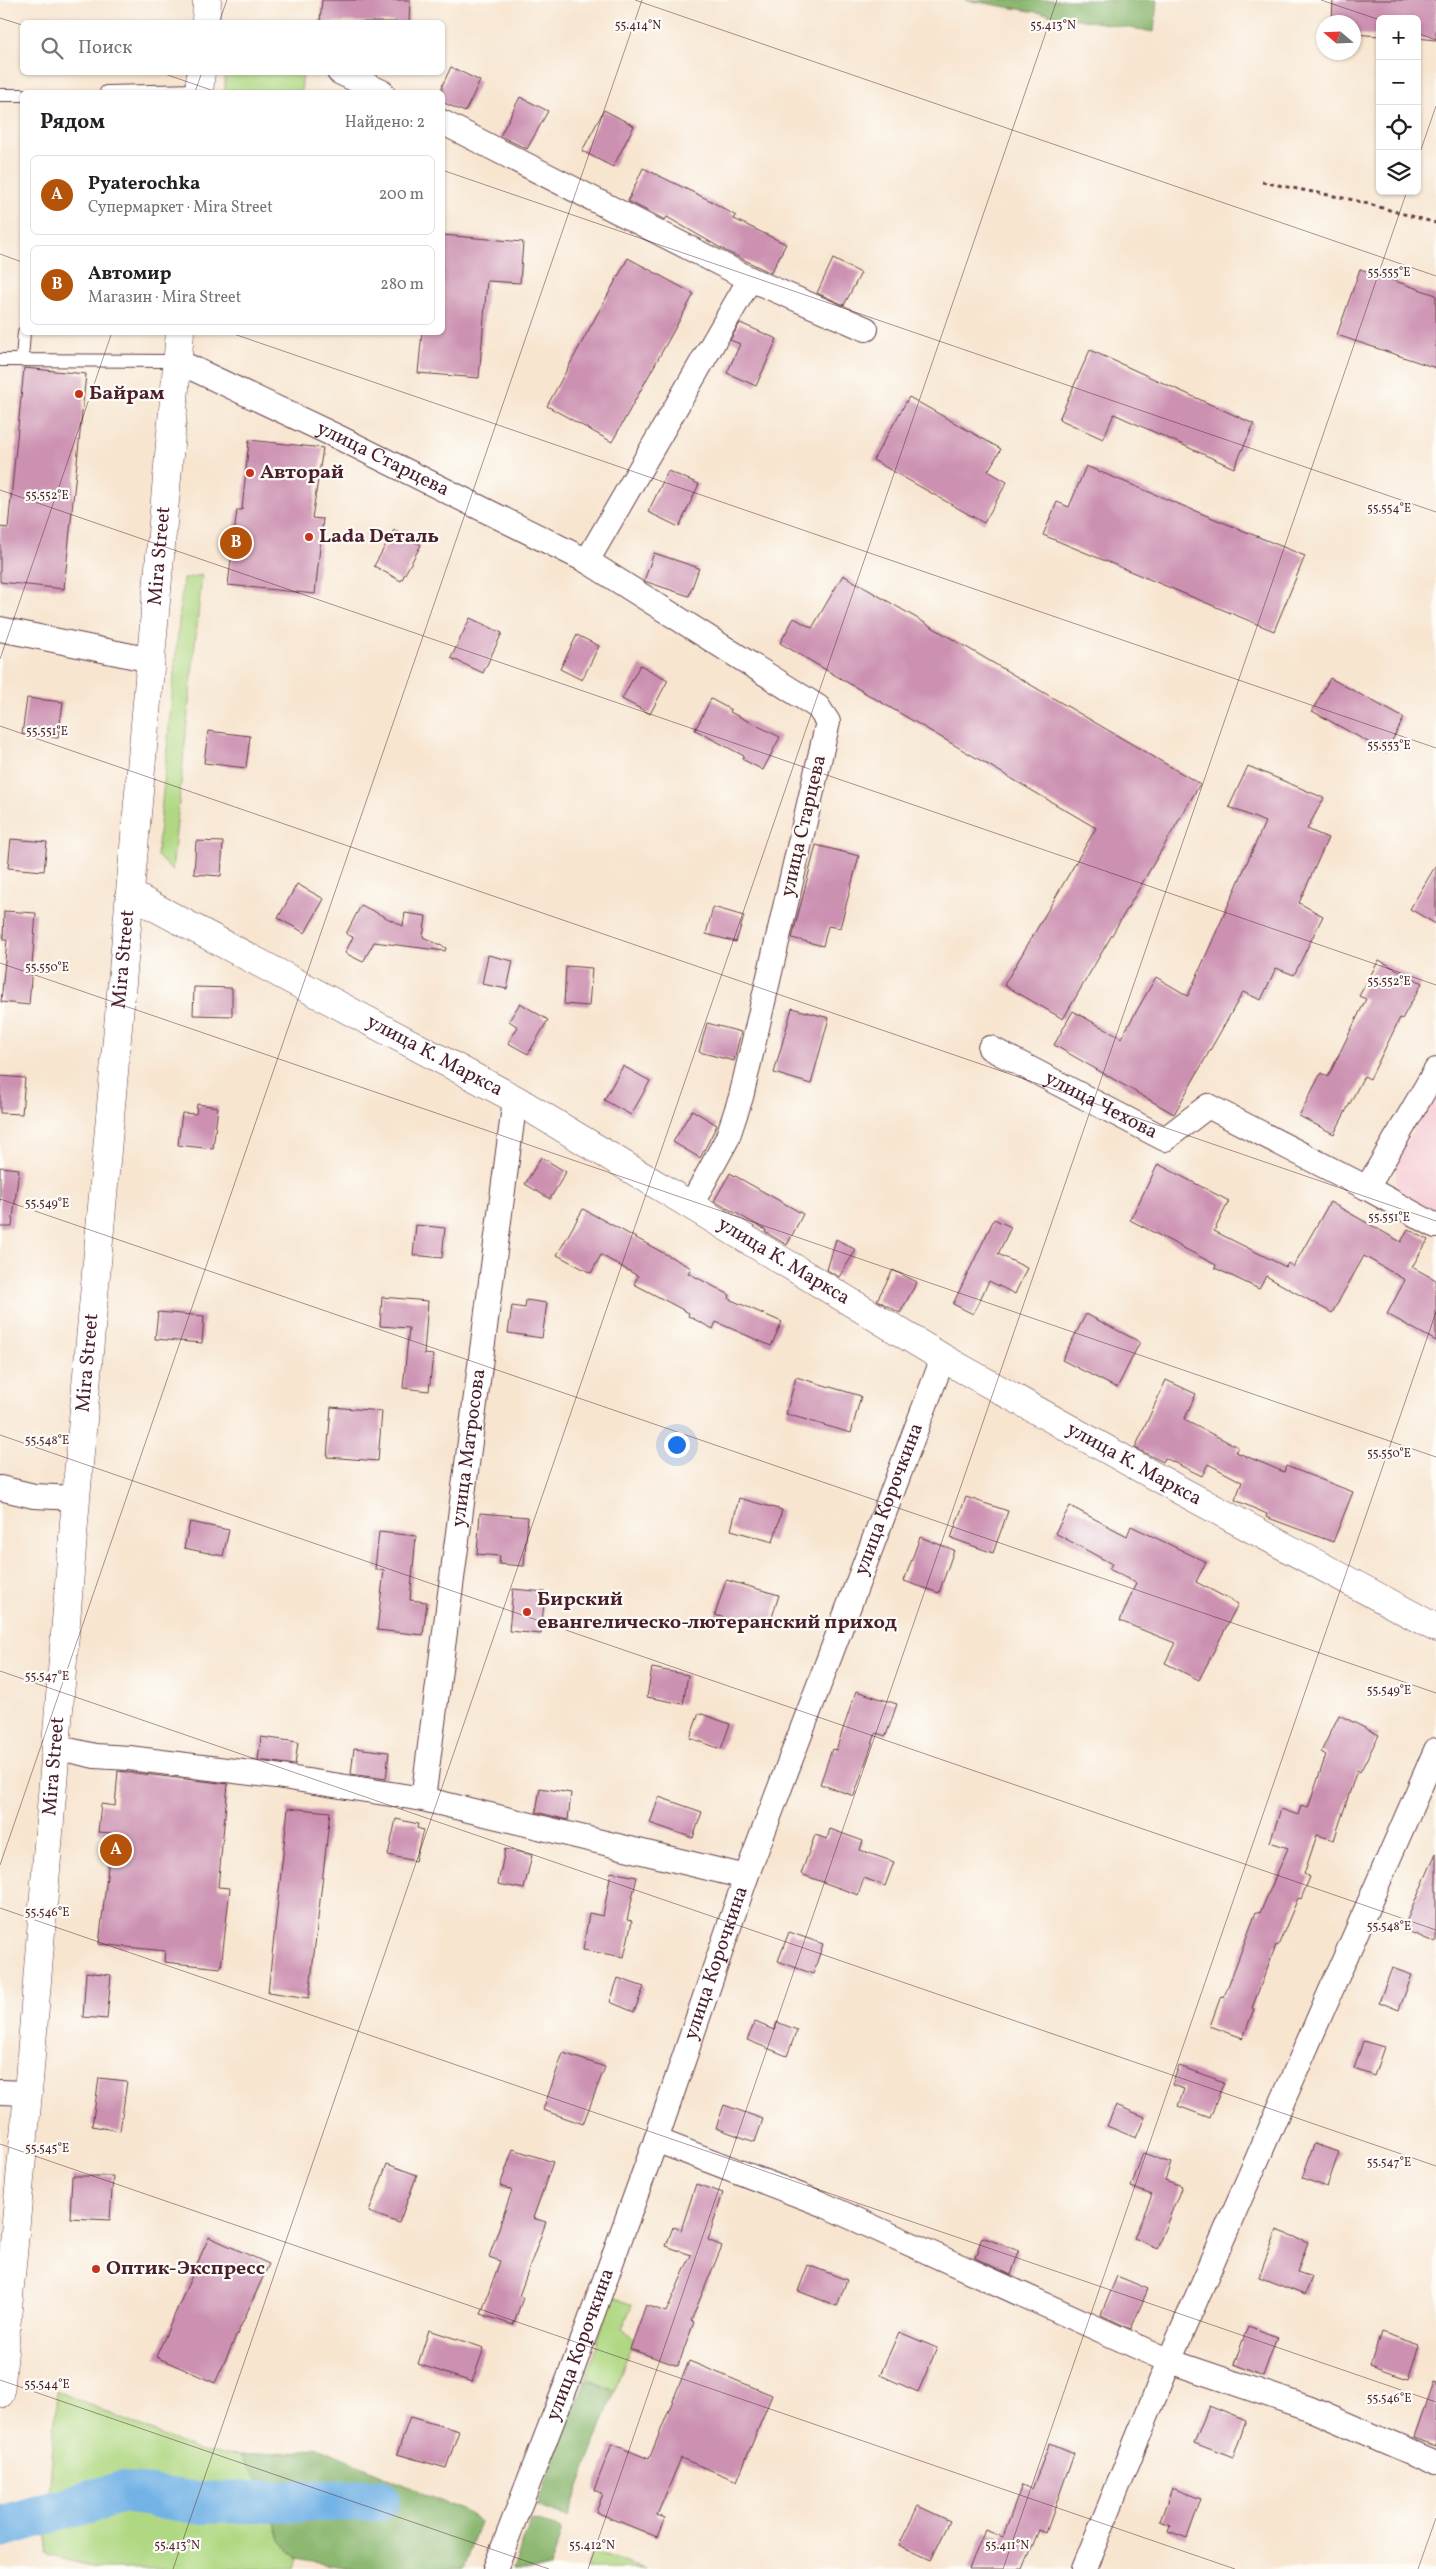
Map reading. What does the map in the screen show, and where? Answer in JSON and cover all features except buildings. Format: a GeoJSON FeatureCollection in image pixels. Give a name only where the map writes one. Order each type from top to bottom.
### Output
{"type":"FeatureCollection","features":[{"type":"Feature","properties":{"kind":"main road"},"geometry":{"type":"LineString","coordinates":[[206,20],[207,0]]}},
{"type":"Feature","properties":{"kind":"main road","name":"Mira Street"},"geometry":{"type":"LineString","coordinates":[[0,2394],[28,2093],[76,1498],[180,335]]}},
{"type":"Feature","properties":{"kind":"main road","name":"улица К. Маркса"},"geometry":{"type":"LineString","coordinates":[[130,894],[515,1099],[943,1358],[1174,1487],[1436,1628]]}},
{"type":"Feature","properties":{"kind":"street"},"geometry":{"type":"LineString","coordinates":[[346,75],[378,90]]}},
{"type":"Feature","properties":{"kind":"street"},"geometry":{"type":"LineString","coordinates":[[445,124],[750,279],[866,329]]}},
{"type":"Feature","properties":{"kind":"street"},"geometry":{"type":"LineString","coordinates":[[587,561],[750,279]]}},
{"type":"Feature","properties":{"kind":"street","name":"улица Старцева"},"geometry":{"type":"LineString","coordinates":[[177,361],[340,438],[587,561],[818,707],[828,722],[741,1097],[727,1139],[691,1205]]}},
{"type":"Feature","properties":{"kind":"street"},"geometry":{"type":"LineString","coordinates":[[0,629],[151,660]]}},
{"type":"Feature","properties":{"kind":"street","name":"улица Чехова"},"geometry":{"type":"LineString","coordinates":[[990,1048],[1165,1139],[1208,1106],[1368,1188],[1436,1226]]}},
{"type":"Feature","properties":{"kind":"street"},"geometry":{"type":"LineString","coordinates":[[1368,1188],[1436,1070]]}},
{"type":"Feature","properties":{"kind":"street","name":"улица Матросова"},"geometry":{"type":"LineString","coordinates":[[422,1799],[515,1099]]}},
{"type":"Feature","properties":{"kind":"street","name":"улица Корочкина"},"geometry":{"type":"LineString","coordinates":[[495,2569],[572,2370],[656,2140],[746,1877],[943,1358]]}},
{"type":"Feature","properties":{"kind":"street"},"geometry":{"type":"LineString","coordinates":[[0,1488],[34,1496],[76,1498]]}},
{"type":"Feature","properties":{"kind":"street"},"geometry":{"type":"LineString","coordinates":[[55,1747],[95,1756],[130,1758],[276,1776],[422,1799],[746,1877]]}},
{"type":"Feature","properties":{"kind":"street"},"geometry":{"type":"LineString","coordinates":[[1084,2569],[1169,2361],[1436,1750]]}},
{"type":"Feature","properties":{"kind":"street"},"geometry":{"type":"LineString","coordinates":[[0,2092],[28,2093]]}},
{"type":"Feature","properties":{"kind":"street"},"geometry":{"type":"LineString","coordinates":[[656,2140],[822,2204],[1169,2361],[1308,2408],[1436,2463]]}},
{"type":"Feature","properties":{"kind":"lane"},"geometry":{"type":"LineString","coordinates":[[133,90],[200,85]]}},
{"type":"Feature","properties":{"kind":"lane"},"geometry":{"type":"LineString","coordinates":[[0,95],[20,94]]}},
{"type":"Feature","properties":{"kind":"lane"},"geometry":{"type":"LineString","coordinates":[[22,360],[24,335]]}},
{"type":"Feature","properties":{"kind":"lane"},"geometry":{"type":"LineString","coordinates":[[0,360],[177,361]]}},
{"type":"Feature","properties":{"kind":"path"},"geometry":{"type":"LineString","coordinates":[[1262,182],[1354,200],[1436,223]]}},
{"type":"Feature","properties":{"kind":"shaded area"},"geometry":{"type":"Polygon","coordinates":[[[1436,1094],[1436,1212],[1395,1188],[1397,1158],[1436,1094]]]}},
{"type":"Feature","properties":{"kind":"green space"},"geometry":{"type":"Polygon","coordinates":[[[966,0],[1157,0],[1154,32],[966,0]]]}},
{"type":"Feature","properties":{"kind":"green space"},"geometry":{"type":"Polygon","coordinates":[[[225,75],[303,75],[301,90],[225,90],[225,75]]]}},
{"type":"Feature","properties":{"kind":"green space"},"geometry":{"type":"Polygon","coordinates":[[[202,575],[172,871],[157,856],[183,579],[202,575]]]}},
{"type":"Feature","properties":{"kind":"green space"},"geometry":{"type":"Polygon","coordinates":[[[612,2296],[632,2305],[622,2329],[634,2338],[614,2391],[586,2377],[612,2296]]]}},
{"type":"Feature","properties":{"kind":"green space"},"geometry":{"type":"Polygon","coordinates":[[[586,2379],[614,2391],[568,2517],[536,2506],[586,2379]]]}},
{"type":"Feature","properties":{"kind":"green space"},"geometry":{"type":"Polygon","coordinates":[[[57,2391],[201,2452],[240,2455],[267,2493],[280,2540],[297,2559],[294,2569],[100,2569],[45,2554],[57,2391]]]}},
{"type":"Feature","properties":{"kind":"green space"},"geometry":{"type":"Polygon","coordinates":[[[318,2447],[470,2514],[480,2521],[463,2569],[355,2569],[297,2559],[280,2540],[267,2493],[240,2455],[290,2453],[318,2447]]]}},
{"type":"Feature","properties":{"kind":"green space"},"geometry":{"type":"Polygon","coordinates":[[[531,2520],[562,2529],[549,2569],[513,2569],[531,2520]]]}},
{"type":"Feature","properties":{"kind":"green space"},"geometry":{"type":"Polygon","coordinates":[[[592,2552],[645,2569],[586,2569],[592,2552]]]}},
{"type":"Feature","properties":{"kind":"waterway"},"geometry":{"type":"LineString","coordinates":[[0,2527],[123,2492],[197,2503],[379,2500]]}},
{"type":"Feature","properties":{"kind":"place","name":"Байрам"},"geometry":{"type":"Point","coordinates":[79,394]}},
{"type":"Feature","properties":{"kind":"place","name":"Авторай"},"geometry":{"type":"Point","coordinates":[250,473]}},
{"type":"Feature","properties":{"kind":"place","name":"Lada Dеталь"},"geometry":{"type":"Point","coordinates":[309,537]}},
{"type":"Feature","properties":{"kind":"place","name":"Автомир"},"geometry":{"type":"Point","coordinates":[236,543]}},
{"type":"Feature","properties":{"kind":"place","name":"Бирский евангелическо-лютеранский приход"},"geometry":{"type":"Point","coordinates":[527,1612]}},
{"type":"Feature","properties":{"kind":"place","name":"Pyaterochka"},"geometry":{"type":"Point","coordinates":[116,1850]}},
{"type":"Feature","properties":{"kind":"place","name":"Оптик-Экспресс"},"geometry":{"type":"Point","coordinates":[96,2269]}}]}
